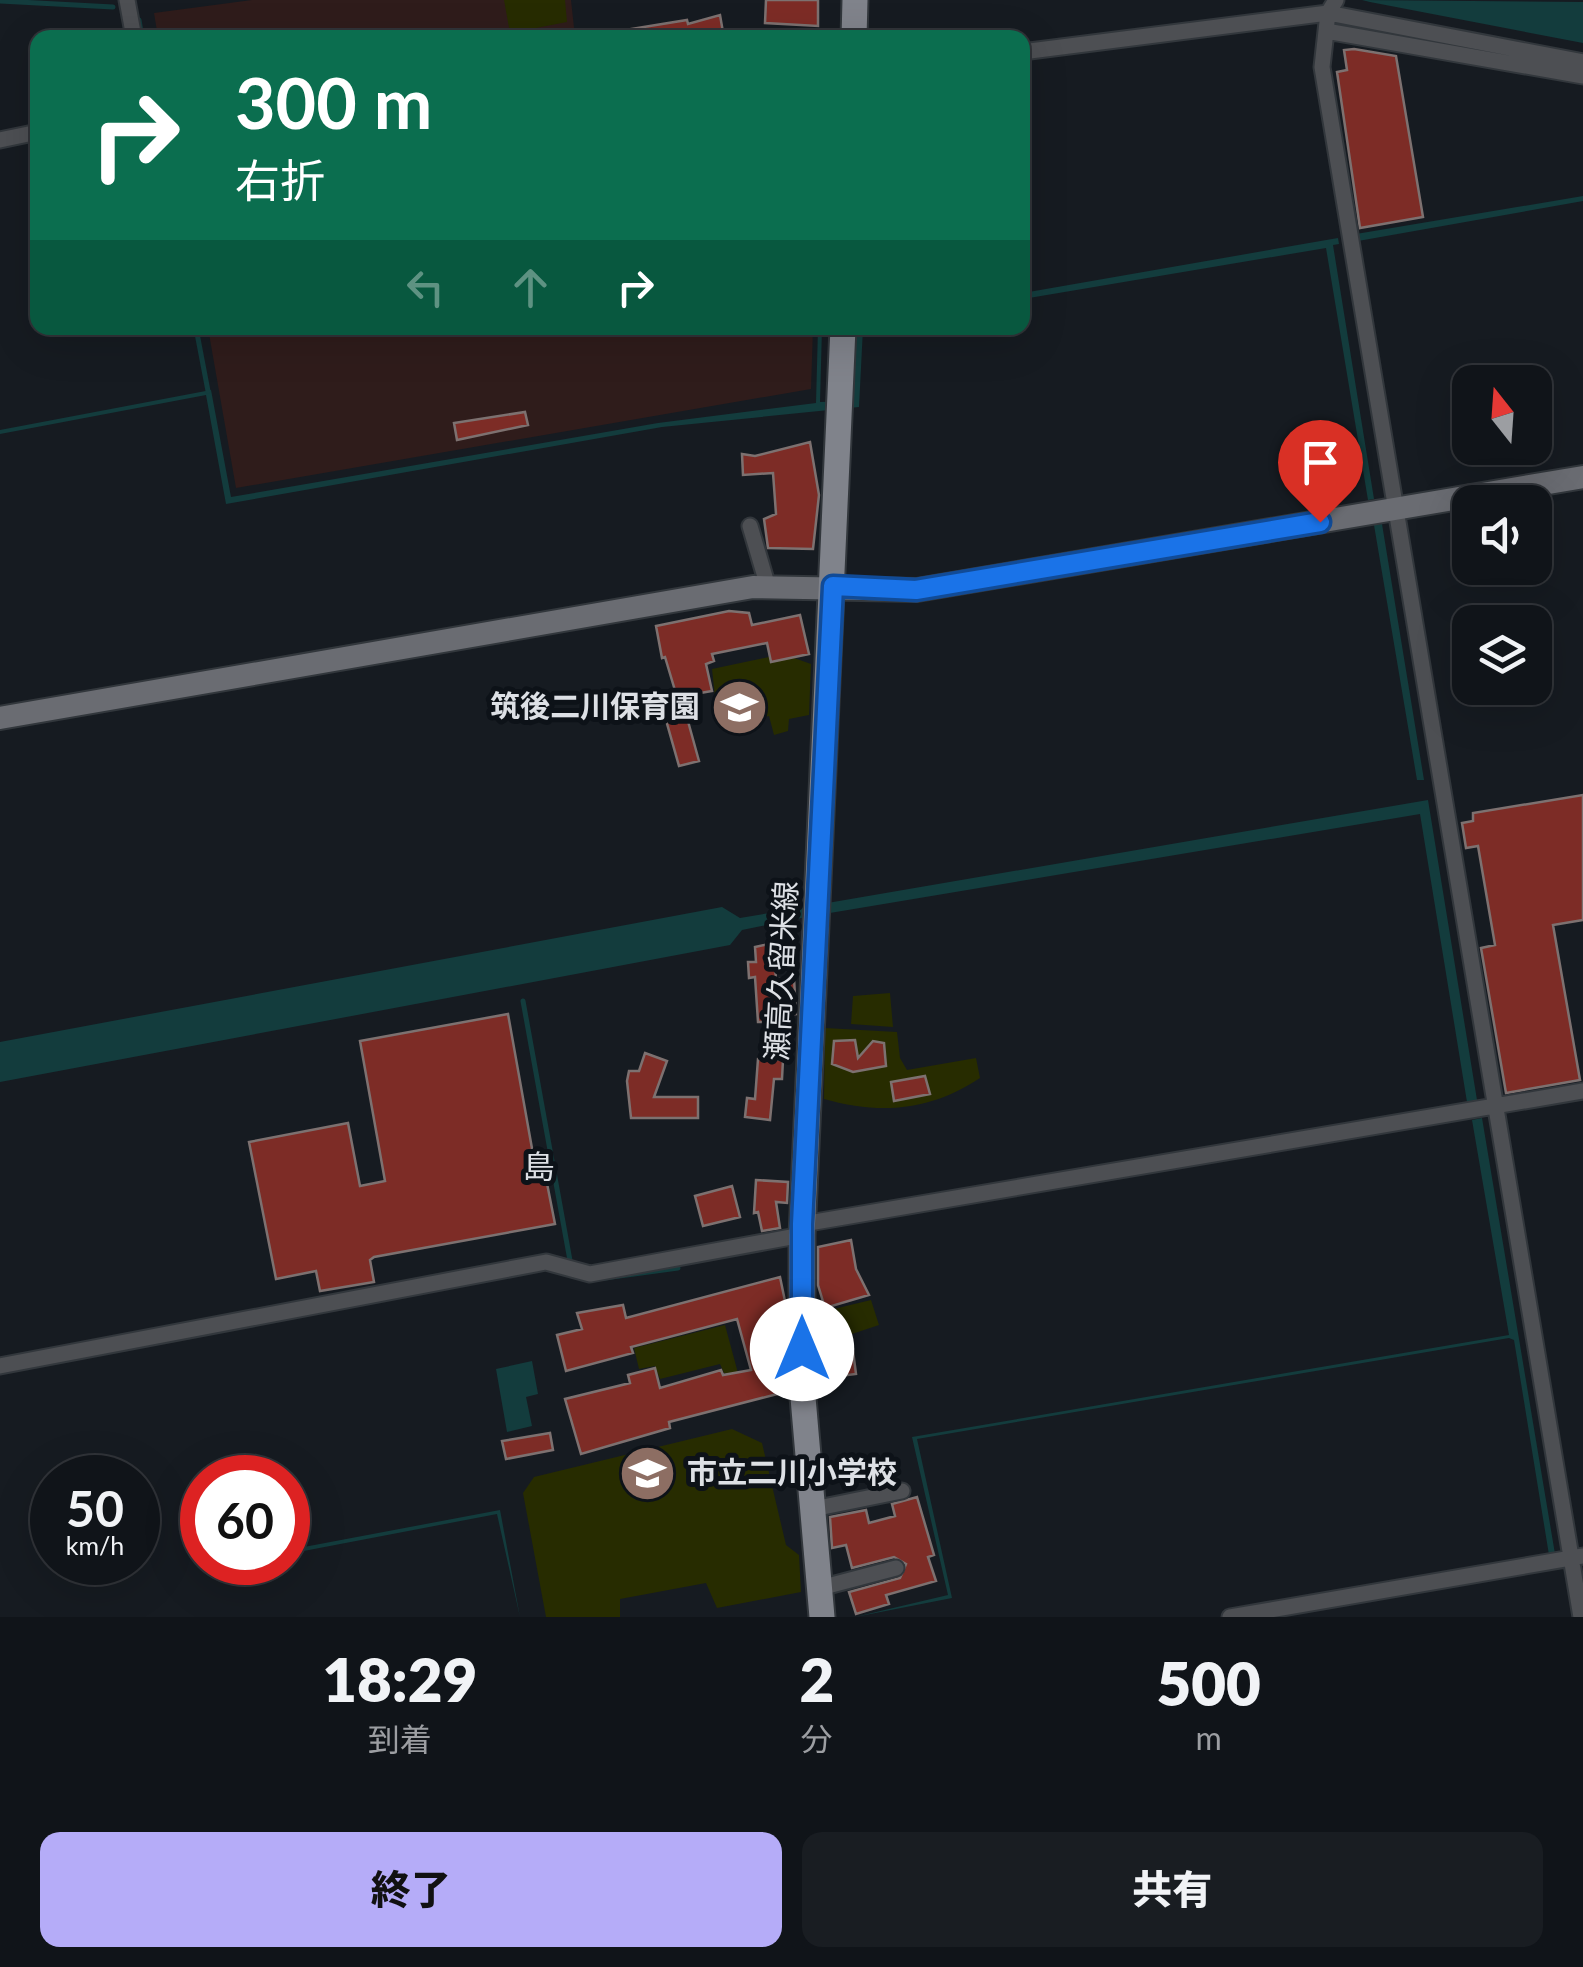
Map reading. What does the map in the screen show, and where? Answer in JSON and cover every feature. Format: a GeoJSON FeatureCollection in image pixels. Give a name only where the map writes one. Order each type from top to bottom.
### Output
{"type":"FeatureCollection","features":[{"type":"Feature","properties":{"kind":"main road"},"geometry":{"type":"LineString","coordinates":[[854,30],[855,0]]}},
{"type":"Feature","properties":{"kind":"main road","name":"瀬高久留米線"},"geometry":{"type":"LineString","coordinates":[[822,1617],[802,1386],[802,1230],[843,335]]}},
{"type":"Feature","properties":{"kind":"street"},"geometry":{"type":"LineString","coordinates":[[127,0],[133,30]]}},
{"type":"Feature","properties":{"kind":"street"},"geometry":{"type":"LineString","coordinates":[[1332,6],[1322,67],[1493,1107],[1577,1557],[1581,1617]]}},
{"type":"Feature","properties":{"kind":"street"},"geometry":{"type":"LineString","coordinates":[[1030,51],[1332,6],[1583,62]]}},
{"type":"Feature","properties":{"kind":"street"},"geometry":{"type":"LineString","coordinates":[[1326,31],[1583,76]]}},
{"type":"Feature","properties":{"kind":"street"},"geometry":{"type":"LineString","coordinates":[[0,140],[30,134]]}},
{"type":"Feature","properties":{"kind":"street"},"geometry":{"type":"LineString","coordinates":[[0,718],[768,587],[916,590],[1583,477]]}},
{"type":"Feature","properties":{"kind":"street"},"geometry":{"type":"LineString","coordinates":[[750,526],[768,587]]}},
{"type":"Feature","properties":{"kind":"street"},"geometry":{"type":"LineString","coordinates":[[0,1366],[546,1262],[590,1274],[802,1230],[1583,1091]]}},
{"type":"Feature","properties":{"kind":"street"},"geometry":{"type":"LineString","coordinates":[[813,1509],[902,1490]]}},
{"type":"Feature","properties":{"kind":"street"},"geometry":{"type":"LineString","coordinates":[[877,1496],[882,1514]]}},
{"type":"Feature","properties":{"kind":"street"},"geometry":{"type":"LineString","coordinates":[[1230,1617],[1577,1557]]}},
{"type":"Feature","properties":{"kind":"street"},"geometry":{"type":"LineString","coordinates":[[820,1588],[896,1568]]}},
{"type":"Feature","properties":{"kind":"shaded area"},"geometry":{"type":"Polygon","coordinates":[[[252,0],[571,0],[574,30],[157,30],[154,13],[252,0]]]}},
{"type":"Feature","properties":{"kind":"shaded area"},"geometry":{"type":"Polygon","coordinates":[[[1362,0],[1583,2],[1583,43],[1370,2],[1362,0]]]}},
{"type":"Feature","properties":{"kind":"shaded area"},"geometry":{"type":"Polygon","coordinates":[[[1583,196],[1583,201],[1358,241],[1356,234],[1583,196]]]}},
{"type":"Feature","properties":{"kind":"shaded area"},"geometry":{"type":"Polygon","coordinates":[[[1338,238],[1339,244],[1333,245],[1374,499],[1368,500],[1326,248],[1030,298],[1030,292],[1338,238]]]}},
{"type":"Feature","properties":{"kind":"shaded area"},"geometry":{"type":"Polygon","coordinates":[[[209,335],[813,335],[811,389],[236,488],[209,335]]]}},
{"type":"Feature","properties":{"kind":"shaded area"},"geometry":{"type":"Polygon","coordinates":[[[818,335],[822,335],[820,402],[853,401],[857,335],[863,335],[859,407],[662,427],[226,504],[206,395],[0,434],[0,430],[211,390],[231,497],[658,423],[816,403],[818,335]]]}},
{"type":"Feature","properties":{"kind":"shaded area"},"geometry":{"type":"Polygon","coordinates":[[[1382,524],[1424,780],[1417,780],[1374,525],[1382,524]]]}},
{"type":"Feature","properties":{"kind":"shaded area"},"geometry":{"type":"Polygon","coordinates":[[[1428,800],[1477,1100],[1467,1102],[1420,814],[806,917],[742,930],[730,945],[0,1082],[0,1042],[722,907],[740,918],[1428,800]]]}},
{"type":"Feature","properties":{"kind":"shaded area"},"geometry":{"type":"Polygon","coordinates":[[[1482,1118],[1555,1554],[1549,1555],[1514,1340],[1509,1338],[917,1439],[952,1598],[855,1617],[948,1595],[912,1437],[1509,1335],[1472,1120],[1482,1118]]]}},
{"type":"Feature","properties":{"kind":"shaded area"},"geometry":{"type":"Polygon","coordinates":[[[532,1361],[538,1394],[526,1397],[532,1426],[507,1432],[496,1369],[532,1361]]]}},
{"type":"Feature","properties":{"kind":"shaded area"},"geometry":{"type":"Polygon","coordinates":[[[500,1510],[520,1617],[497,1514],[310,1550],[310,1546],[500,1510]]]}},
{"type":"Feature","properties":{"kind":"green space"},"geometry":{"type":"Polygon","coordinates":[[[504,0],[565,0],[567,22],[509,30],[504,0]]]}},
{"type":"Feature","properties":{"kind":"green space"},"geometry":{"type":"Polygon","coordinates":[[[783,654],[811,664],[809,715],[789,719],[788,731],[774,735],[769,716],[733,724],[716,706],[712,669],[783,654]]]}},
{"type":"Feature","properties":{"kind":"green space"},"geometry":{"type":"Polygon","coordinates":[[[890,993],[893,1027],[851,1024],[853,996],[890,993]]]}},
{"type":"Feature","properties":{"kind":"green space"},"geometry":{"type":"Polygon","coordinates":[[[825,1028],[897,1032],[900,1058],[907,1070],[976,1058],[980,1078],[943,1097],[905,1107],[865,1107],[824,1099],[825,1028]]]}},
{"type":"Feature","properties":{"kind":"green space"},"geometry":{"type":"Polygon","coordinates":[[[871,1300],[879,1325],[846,1336],[849,1349],[814,1353],[813,1314],[871,1300]]]}},
{"type":"Feature","properties":{"kind":"green space"},"geometry":{"type":"Polygon","coordinates":[[[725,1325],[738,1373],[724,1373],[720,1364],[660,1379],[655,1366],[639,1369],[634,1348],[725,1325]]]}},
{"type":"Feature","properties":{"kind":"green space"},"geometry":{"type":"Polygon","coordinates":[[[732,1429],[762,1443],[786,1545],[799,1555],[801,1592],[717,1608],[706,1583],[620,1599],[620,1617],[546,1617],[523,1493],[534,1477],[732,1429]]]}},
{"type":"Feature","properties":{"kind":"building"},"geometry":{"type":"Polygon","coordinates":[[[766,0],[818,0],[818,26],[765,23],[766,0]]]}},
{"type":"Feature","properties":{"kind":"building"},"geometry":{"type":"Polygon","coordinates":[[[720,15],[723,30],[625,30],[687,20],[688,24],[720,15]]]}},
{"type":"Feature","properties":{"kind":"building"},"geometry":{"type":"Polygon","coordinates":[[[1344,50],[1396,56],[1423,217],[1360,228],[1337,72],[1347,70],[1344,50]]]}},
{"type":"Feature","properties":{"kind":"building"},"geometry":{"type":"Polygon","coordinates":[[[525,412],[528,425],[457,440],[454,423],[525,412]]]}},
{"type":"Feature","properties":{"kind":"building"},"geometry":{"type":"Polygon","coordinates":[[[810,442],[819,495],[813,549],[768,548],[764,519],[776,514],[773,473],[743,475],[742,454],[755,456],[810,442]]]}},
{"type":"Feature","properties":{"kind":"building"},"geometry":{"type":"Polygon","coordinates":[[[729,611],[749,613],[752,625],[800,615],[809,654],[771,662],[767,643],[712,654],[714,661],[706,664],[712,691],[677,697],[665,657],[662,658],[656,626],[729,611]]]}},
{"type":"Feature","properties":{"kind":"building"},"geometry":{"type":"Polygon","coordinates":[[[686,714],[699,761],[679,766],[666,720],[686,714]]]}},
{"type":"Feature","properties":{"kind":"building"},"geometry":{"type":"Polygon","coordinates":[[[1583,795],[1583,920],[1553,925],[1580,1080],[1506,1093],[1481,948],[1495,945],[1478,846],[1466,848],[1462,823],[1473,821],[1473,813],[1583,795]]]}},
{"type":"Feature","properties":{"kind":"building"},"geometry":{"type":"Polygon","coordinates":[[[773,943],[776,979],[794,978],[796,1014],[784,1015],[784,1022],[758,1022],[755,977],[749,978],[748,962],[756,962],[755,947],[773,943]]]}},
{"type":"Feature","properties":{"kind":"building"},"geometry":{"type":"Polygon","coordinates":[[[508,1014],[533,1154],[541,1153],[555,1224],[374,1257],[370,1260],[374,1282],[320,1291],[316,1271],[276,1279],[249,1142],[348,1123],[360,1186],[385,1181],[360,1041],[508,1014]]]}},
{"type":"Feature","properties":{"kind":"building"},"geometry":{"type":"Polygon","coordinates":[[[855,1040],[858,1058],[873,1041],[884,1043],[886,1066],[853,1072],[832,1064],[834,1041],[855,1040]]]}},
{"type":"Feature","properties":{"kind":"building"},"geometry":{"type":"Polygon","coordinates":[[[645,1053],[667,1061],[654,1097],[698,1097],[698,1118],[631,1118],[629,1071],[639,1071],[645,1053]]]}},
{"type":"Feature","properties":{"kind":"building"},"geometry":{"type":"Polygon","coordinates":[[[758,1059],[783,1060],[782,1079],[774,1079],[770,1120],[745,1117],[747,1098],[755,1099],[758,1059]]]}},
{"type":"Feature","properties":{"kind":"building"},"geometry":{"type":"Polygon","coordinates":[[[925,1076],[930,1094],[894,1101],[891,1082],[925,1076]]]}},
{"type":"Feature","properties":{"kind":"building"},"geometry":{"type":"Polygon","coordinates":[[[756,1180],[788,1182],[787,1203],[776,1202],[780,1228],[762,1231],[758,1212],[754,1213],[756,1180]]]}},
{"type":"Feature","properties":{"kind":"building"},"geometry":{"type":"Polygon","coordinates":[[[732,1186],[740,1217],[703,1226],[695,1196],[732,1186]]]}},
{"type":"Feature","properties":{"kind":"building"},"geometry":{"type":"Polygon","coordinates":[[[851,1240],[856,1269],[869,1295],[825,1308],[818,1285],[818,1247],[851,1240]]]}},
{"type":"Feature","properties":{"kind":"building"},"geometry":{"type":"Polygon","coordinates":[[[780,1277],[786,1306],[773,1310],[783,1346],[767,1350],[781,1393],[669,1422],[670,1428],[581,1454],[565,1399],[630,1383],[628,1375],[655,1368],[660,1388],[721,1370],[723,1375],[751,1370],[737,1319],[631,1347],[633,1353],[566,1371],[557,1335],[582,1329],[577,1313],[623,1305],[626,1318],[780,1277]]]}},
{"type":"Feature","properties":{"kind":"building"},"geometry":{"type":"Polygon","coordinates":[[[853,1351],[856,1374],[823,1378],[820,1355],[853,1351]]]}},
{"type":"Feature","properties":{"kind":"building"},"geometry":{"type":"Polygon","coordinates":[[[550,1433],[553,1450],[506,1459],[502,1441],[550,1433]]]}},
{"type":"Feature","properties":{"kind":"building"},"geometry":{"type":"Polygon","coordinates":[[[917,1497],[934,1555],[928,1557],[936,1581],[886,1595],[889,1604],[856,1614],[849,1592],[900,1578],[906,1564],[894,1557],[852,1568],[846,1545],[832,1548],[830,1517],[866,1510],[869,1523],[895,1516],[892,1504],[917,1497]]]}},
{"type":"Feature","properties":{"kind":"waterway"},"geometry":{"type":"LineString","coordinates":[[0,1],[113,7]]}},
{"type":"Feature","properties":{"kind":"waterway"},"geometry":{"type":"LineString","coordinates":[[139,20],[141,30]]}},
{"type":"Feature","properties":{"kind":"waterway"},"geometry":{"type":"LineString","coordinates":[[197,335],[208,391]]}},
{"type":"Feature","properties":{"kind":"waterway"},"geometry":{"type":"LineString","coordinates":[[523,1001],[571,1266]]}},
{"type":"Feature","properties":{"kind":"waterway"},"geometry":{"type":"LineString","coordinates":[[597,1279],[678,1268]]}},
{"type":"Feature","properties":{"kind":"place","name":"筑後二川保育園"},"geometry":{"type":"Point","coordinates":[739,707]}},
{"type":"Feature","properties":{"kind":"place","name":"市立二川小学校"},"geometry":{"type":"Point","coordinates":[648,1473]}},
{"type":"Feature","properties":{"kind":"district","name":"島"},"geometry":{"type":"Point","coordinates":[539,1167]}},
{"type":"Feature","properties":{"kind":"route"},"geometry":{"type":"LineString","coordinates":[[802,1349],[802,1224],[833,586],[916,590],[1320,522]]}}]}
